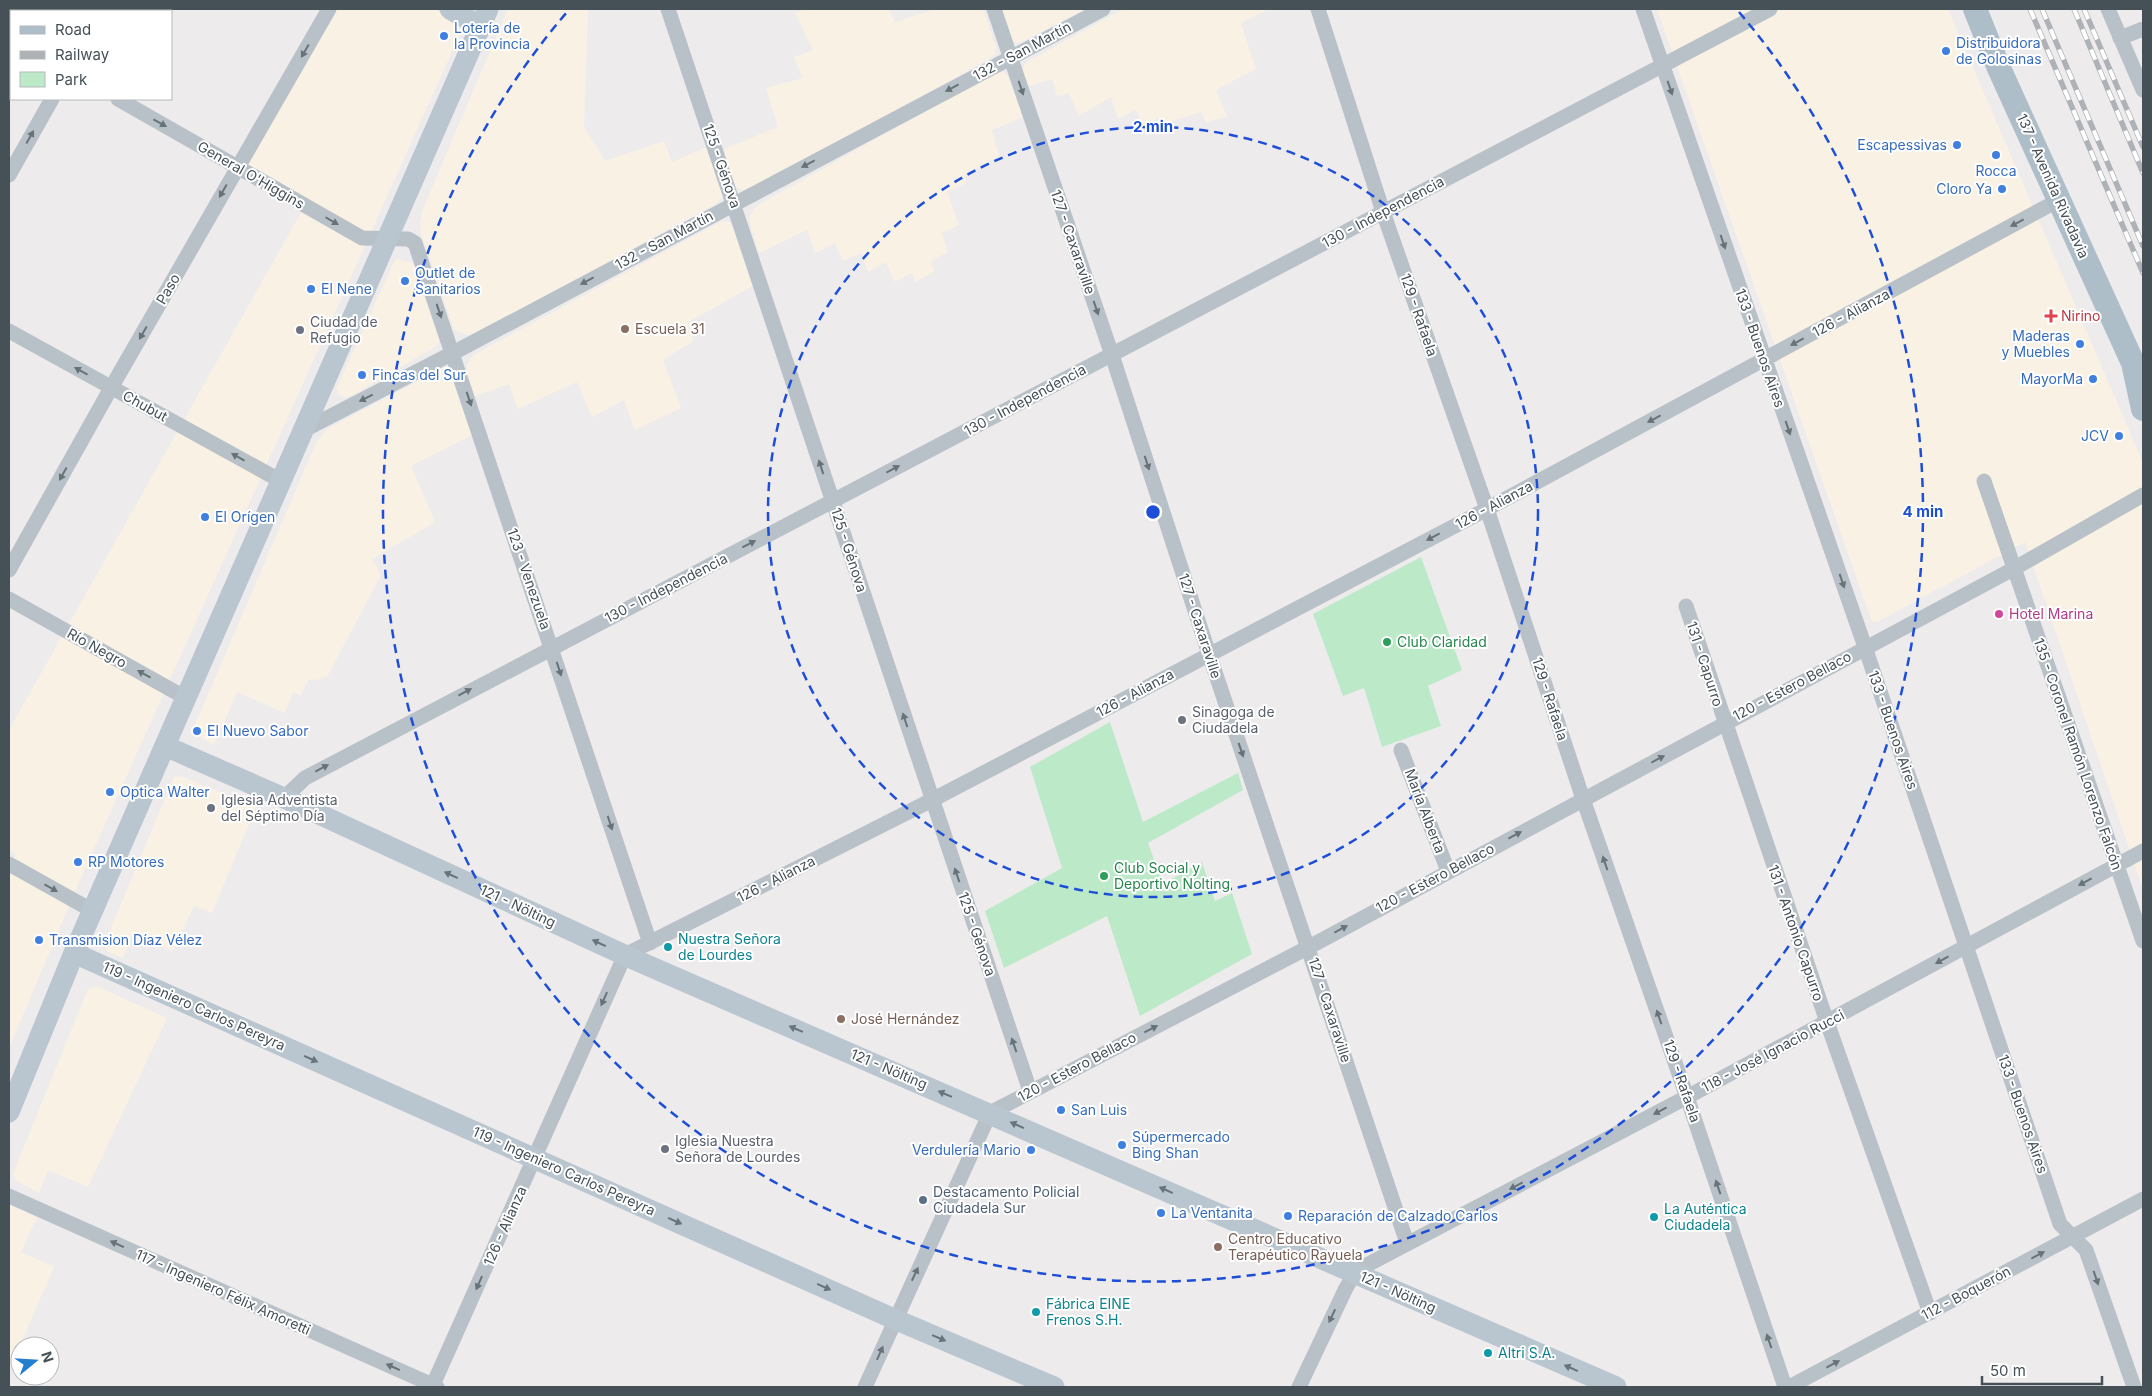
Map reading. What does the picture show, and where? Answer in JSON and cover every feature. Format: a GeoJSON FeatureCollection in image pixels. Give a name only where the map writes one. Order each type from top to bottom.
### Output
{"type":"FeatureCollection","features":[{"type":"Feature","properties":{"kind":"main road","name":"137 - Avenida Rivadavia"},"geometry":{"type":"LineString","coordinates":[[1975,9],[1998,66],[2138,369],[2143,409]]}},
{"type":"Feature","properties":{"kind":"street","name":"Paso"},"geometry":{"type":"LineString","coordinates":[[9,570],[111,388],[329,9]]}},
{"type":"Feature","properties":{"kind":"street"},"geometry":{"type":"LineString","coordinates":[[9,1112],[74,953],[484,18],[450,9]]}},
{"type":"Feature","properties":{"kind":"street","name":"125 - Génova"},"geometry":{"type":"LineString","coordinates":[[668,9],[1030,1091]]}},
{"type":"Feature","properties":{"kind":"street","name":"127 - Caxaraville"},"geometry":{"type":"LineString","coordinates":[[994,9],[1112,355],[1208,654],[1407,1243]]}},
{"type":"Feature","properties":{"kind":"street","name":"132 - San Martín"},"geometry":{"type":"LineString","coordinates":[[304,430],[1103,9]]}},
{"type":"Feature","properties":{"kind":"street","name":"129 - Rafaela"},"geometry":{"type":"LineString","coordinates":[[1318,9],[1383,212],[1487,509],[1583,799],[1687,1097],[1785,1387]]}},
{"type":"Feature","properties":{"kind":"street","name":"133 - Buenos Aires"},"geometry":{"type":"LineString","coordinates":[[1643,9],[1865,647],[2060,1224],[2086,1250],[2134,1387]]}},
{"type":"Feature","properties":{"kind":"street","name":"130 - Independencia"},"geometry":{"type":"LineString","coordinates":[[284,798],[304,778],[552,646],[833,501],[1770,9]]}},
{"type":"Feature","properties":{"kind":"street"},"geometry":{"type":"LineString","coordinates":[[2108,9],[2143,90]]}},
{"type":"Feature","properties":{"kind":"street"},"geometry":{"type":"LineString","coordinates":[[2120,38],[2143,29]]}},
{"type":"Feature","properties":{"kind":"street"},"geometry":{"type":"LineString","coordinates":[[9,175],[51,100]]}},
{"type":"Feature","properties":{"kind":"street","name":"General O'Higgins"},"geometry":{"type":"LineString","coordinates":[[120,100],[362,238],[388,240]]}},
{"type":"Feature","properties":{"kind":"street","name":"126 - Alianza"},"geometry":{"type":"LineString","coordinates":[[434,1387],[625,955],[932,800],[1487,509],[2059,200]]}},
{"type":"Feature","properties":{"kind":"street","name":"123 - Venezuela"},"geometry":{"type":"LineString","coordinates":[[388,240],[408,239],[415,242],[650,943]]}},
{"type":"Feature","properties":{"kind":"street","name":"Chubut"},"geometry":{"type":"LineString","coordinates":[[9,331],[281,481]]}},
{"type":"Feature","properties":{"kind":"street","name":"135 - Coronel Ramón Lorenzo Falcón"},"geometry":{"type":"LineString","coordinates":[[1984,481],[2143,941]]}},
{"type":"Feature","properties":{"kind":"street","name":"120 - Estero Bellaco"},"geometry":{"type":"LineString","coordinates":[[990,1113],[1308,947],[2015,568],[2143,495]]}},
{"type":"Feature","properties":{"kind":"street","name":"Río Negro"},"geometry":{"type":"LineString","coordinates":[[9,599],[186,698]]}},
{"type":"Feature","properties":{"kind":"street","name":"131 - Capurro"},"geometry":{"type":"LineString","coordinates":[[1686,606],[1725,723]]}},
{"type":"Feature","properties":{"kind":"street","name":"131 - Antonio Capurro"},"geometry":{"type":"LineString","coordinates":[[1725,723],[1827,1022],[1930,1313]]}},
{"type":"Feature","properties":{"kind":"street","name":"121 - Nölting"},"geometry":{"type":"LineString","coordinates":[[165,746],[284,798],[625,955],[1616,1387]]}},
{"type":"Feature","properties":{"kind":"street","name":"María Alberta"},"geometry":{"type":"LineString","coordinates":[[1401,750],[1448,871]]}},
{"type":"Feature","properties":{"kind":"street","name":"118 - José Ignacio Rucci"},"geometry":{"type":"LineString","coordinates":[[1355,1273],[1407,1243],[1687,1097],[2143,851]]}},
{"type":"Feature","properties":{"kind":"street"},"geometry":{"type":"LineString","coordinates":[[9,864],[93,911]]}},
{"type":"Feature","properties":{"kind":"street","name":"119 - Ingeniero Carlos Pereyra"},"geometry":{"type":"LineString","coordinates":[[74,953],[894,1319],[1054,1387]]}},
{"type":"Feature","properties":{"kind":"street"},"geometry":{"type":"LineString","coordinates":[[864,1387],[990,1113]]}},
{"type":"Feature","properties":{"kind":"street","name":"117 - Ingeniero Félix Amoretti"},"geometry":{"type":"LineString","coordinates":[[9,1196],[434,1387]]}},
{"type":"Feature","properties":{"kind":"street","name":"112 - Boquerón"},"geometry":{"type":"LineString","coordinates":[[1790,1387],[2143,1199]]}},
{"type":"Feature","properties":{"kind":"street"},"geometry":{"type":"LineString","coordinates":[[1299,1387],[1355,1273]]}},
{"type":"Feature","properties":{"kind":"shaded area"},"geometry":{"type":"Polygon","coordinates":[[[337,9],[436,9],[456,20],[460,34],[83,873],[9,1048],[9,868],[16,854],[9,850],[9,730],[303,209],[240,176],[337,9]]]}},
{"type":"Feature","properties":{"kind":"shaded area"},"geometry":{"type":"Polygon","coordinates":[[[508,9],[588,9],[584,127],[605,161],[664,141],[672,162],[709,146],[724,195],[716,204],[476,333],[468,335],[454,330],[421,233],[420,223],[423,209],[508,9]]]}},
{"type":"Feature","properties":{"kind":"shaded area"},"geometry":{"type":"Polygon","coordinates":[[[806,9],[888,9],[895,22],[936,9],[983,9],[996,47],[995,55],[751,189],[743,190],[737,188],[733,182],[724,149],[778,127],[766,88],[803,78],[794,57],[813,50],[795,13],[806,9]]]}},
{"type":"Feature","properties":{"kind":"shaded area"},"geometry":{"type":"Polygon","coordinates":[[[1000,9],[1086,9],[1019,43],[1010,40],[1000,9]]]}},
{"type":"Feature","properties":{"kind":"shaded area"},"geometry":{"type":"Polygon","coordinates":[[[1124,9],[1269,9],[1241,23],[1256,69],[1216,90],[1227,116],[1206,123],[1201,112],[1163,124],[1159,118],[1143,128],[1136,109],[1118,119],[1111,97],[1079,116],[1069,93],[1057,96],[1052,79],[1026,87],[1022,74],[1023,67],[1028,61],[1124,9]]]}},
{"type":"Feature","properties":{"kind":"shaded area"},"geometry":{"type":"Polygon","coordinates":[[[1657,9],[1948,9],[2143,463],[2143,889],[2025,542],[1877,622],[1872,622],[1657,9]]]}},
{"type":"Feature","properties":{"kind":"shaded area"},"geometry":{"type":"Polygon","coordinates":[[[998,71],[1004,72],[1008,77],[1023,117],[992,130],[999,156],[964,175],[966,183],[947,192],[959,225],[942,233],[948,252],[931,261],[934,272],[915,282],[912,273],[895,282],[886,262],[868,272],[861,253],[843,261],[835,243],[815,253],[807,230],[759,253],[750,224],[750,215],[758,205],[998,71]]]}},
{"type":"Feature","properties":{"kind":"shaded area"},"geometry":{"type":"Polygon","coordinates":[[[722,221],[730,222],[733,227],[753,286],[688,322],[693,341],[663,360],[681,408],[635,430],[624,400],[592,417],[577,382],[518,409],[509,384],[475,396],[467,373],[467,366],[475,354],[722,221]]]}},
{"type":"Feature","properties":{"kind":"shaded area"},"geometry":{"type":"Polygon","coordinates":[[[397,259],[414,265],[439,341],[437,346],[349,397],[339,395],[336,389],[397,259]]]}},
{"type":"Feature","properties":{"kind":"shaded area"},"geometry":{"type":"Polygon","coordinates":[[[446,366],[451,368],[476,433],[411,466],[435,522],[372,559],[381,575],[327,677],[316,680],[309,679],[300,696],[293,692],[285,713],[237,692],[214,745],[195,734],[194,727],[317,441],[329,428],[446,366]]]}},
{"type":"Feature","properties":{"kind":"shaded area"},"geometry":{"type":"Polygon","coordinates":[[[181,776],[256,807],[212,913],[194,906],[173,951],[132,934],[123,958],[107,951],[104,944],[174,777],[181,776]]]}},
{"type":"Feature","properties":{"kind":"shaded area"},"geometry":{"type":"Polygon","coordinates":[[[96,986],[167,1018],[88,1187],[48,1170],[39,1193],[17,1181],[13,1174],[87,991],[96,986]]]}},
{"type":"Feature","properties":{"kind":"shaded area"},"geometry":{"type":"Polygon","coordinates":[[[9,1204],[37,1217],[21,1252],[54,1267],[24,1336],[10,1336],[9,1371],[9,1204]]]}},
{"type":"Feature","properties":{"kind":"green space","name":"Club Claridad"},"geometry":{"type":"Polygon","coordinates":[[[1421,557],[1462,670],[1428,686],[1441,726],[1382,747],[1364,688],[1343,696],[1313,614],[1421,557]]]}},
{"type":"Feature","properties":{"kind":"green space","name":"Club Social y Deportivo Nolting"},"geometry":{"type":"Polygon","coordinates":[[[1110,722],[1143,822],[1238,773],[1243,790],[1148,843],[1163,884],[1202,862],[1215,901],[1232,893],[1252,954],[1140,1016],[1107,916],[1004,968],[985,911],[1062,868],[1030,767],[1110,722]]]}},
{"type":"Feature","properties":{"kind":"railway"},"geometry":{"type":"LineString","coordinates":[[2030,9],[2143,273]]}},
{"type":"Feature","properties":{"kind":"railway"},"geometry":{"type":"LineString","coordinates":[[2042,9],[2143,246]]}},
{"type":"Feature","properties":{"kind":"railway"},"geometry":{"type":"LineString","coordinates":[[2074,9],[2143,173]]}},
{"type":"Feature","properties":{"kind":"railway"},"geometry":{"type":"LineString","coordinates":[[2084,9],[2143,147]]}},
{"type":"Feature","properties":{"kind":"place","name":"Lotería de la Provincia"},"geometry":{"type":"Point","coordinates":[444,36]}},
{"type":"Feature","properties":{"kind":"place","name":"Distribuidora de Golosinas"},"geometry":{"type":"Point","coordinates":[1946,51]}},
{"type":"Feature","properties":{"kind":"place","name":"Escapessivas"},"geometry":{"type":"Point","coordinates":[1957,145]}},
{"type":"Feature","properties":{"kind":"place","name":"Rocca"},"geometry":{"type":"Point","coordinates":[1996,155]}},
{"type":"Feature","properties":{"kind":"place","name":"Cloro Ya"},"geometry":{"type":"Point","coordinates":[2002,189]}},
{"type":"Feature","properties":{"kind":"place","name":"Outlet de Sanitarios"},"geometry":{"type":"Point","coordinates":[405,281]}},
{"type":"Feature","properties":{"kind":"place","name":"El Nene"},"geometry":{"type":"Point","coordinates":[311,289]}},
{"type":"Feature","properties":{"kind":"place","name":"Nirino"},"geometry":{"type":"Point","coordinates":[2051,316]}},
{"type":"Feature","properties":{"kind":"place","name":"Escuela 31"},"geometry":{"type":"Point","coordinates":[625,329]}},
{"type":"Feature","properties":{"kind":"place","name":"Ciudad de Refugio"},"geometry":{"type":"Point","coordinates":[300,330]}},
{"type":"Feature","properties":{"kind":"place","name":"Maderas y Muebles"},"geometry":{"type":"Point","coordinates":[2080,344]}},
{"type":"Feature","properties":{"kind":"place","name":"Fincas del Sur"},"geometry":{"type":"Point","coordinates":[362,375]}},
{"type":"Feature","properties":{"kind":"place","name":"MayorMa"},"geometry":{"type":"Point","coordinates":[2093,379]}},
{"type":"Feature","properties":{"kind":"place","name":"JCV"},"geometry":{"type":"Point","coordinates":[2119,436]}},
{"type":"Feature","properties":{"kind":"place","name":"El Orígen"},"geometry":{"type":"Point","coordinates":[205,517]}},
{"type":"Feature","properties":{"kind":"place","name":"Hotel Marina"},"geometry":{"type":"Point","coordinates":[1999,614]}},
{"type":"Feature","properties":{"kind":"place","name":"Club Claridad"},"geometry":{"type":"Point","coordinates":[1387,642]}},
{"type":"Feature","properties":{"kind":"place","name":"Sinagoga de Ciudadela"},"geometry":{"type":"Point","coordinates":[1182,720]}},
{"type":"Feature","properties":{"kind":"place","name":"El Nuevo Sabor"},"geometry":{"type":"Point","coordinates":[197,731]}},
{"type":"Feature","properties":{"kind":"place","name":"Optica Walter"},"geometry":{"type":"Point","coordinates":[110,792]}},
{"type":"Feature","properties":{"kind":"place","name":"Iglesia Adventista del Séptimo Día"},"geometry":{"type":"Point","coordinates":[211,808]}},
{"type":"Feature","properties":{"kind":"place","name":"RP Motores"},"geometry":{"type":"Point","coordinates":[78,862]}},
{"type":"Feature","properties":{"kind":"place","name":"Club Social y Deportivo Nolting"},"geometry":{"type":"Point","coordinates":[1104,876]}},
{"type":"Feature","properties":{"kind":"place","name":"Transmision Díaz Vélez"},"geometry":{"type":"Point","coordinates":[39,940]}},
{"type":"Feature","properties":{"kind":"place","name":"Nuestra Señora de Lourdes"},"geometry":{"type":"Point","coordinates":[668,947]}},
{"type":"Feature","properties":{"kind":"place","name":"José Hernández"},"geometry":{"type":"Point","coordinates":[841,1019]}},
{"type":"Feature","properties":{"kind":"place","name":"San Luis"},"geometry":{"type":"Point","coordinates":[1061,1110]}},
{"type":"Feature","properties":{"kind":"place","name":"Súpermercado Bing Shan"},"geometry":{"type":"Point","coordinates":[1122,1145]}},
{"type":"Feature","properties":{"kind":"place","name":"Iglesia Nuestra Señora de Lourdes"},"geometry":{"type":"Point","coordinates":[665,1149]}},
{"type":"Feature","properties":{"kind":"place","name":"Verdulería Mario"},"geometry":{"type":"Point","coordinates":[1031,1150]}},
{"type":"Feature","properties":{"kind":"place","name":"Destacamento Policial Ciudadela Sur"},"geometry":{"type":"Point","coordinates":[923,1200]}},
{"type":"Feature","properties":{"kind":"place","name":"La Ventanita"},"geometry":{"type":"Point","coordinates":[1161,1213]}},
{"type":"Feature","properties":{"kind":"place","name":"Reparación de Calzado Carlos"},"geometry":{"type":"Point","coordinates":[1288,1216]}},
{"type":"Feature","properties":{"kind":"place","name":"La Auténtica Ciudadela"},"geometry":{"type":"Point","coordinates":[1654,1217]}},
{"type":"Feature","properties":{"kind":"place","name":"Centro Educativo Terapéutico Rayuela"},"geometry":{"type":"Point","coordinates":[1218,1247]}},
{"type":"Feature","properties":{"kind":"place","name":"Fábrica EINE Frenos S.H."},"geometry":{"type":"Point","coordinates":[1036,1312]}},
{"type":"Feature","properties":{"kind":"place","name":"Altri S.A."},"geometry":{"type":"Point","coordinates":[1488,1353]}}]}
